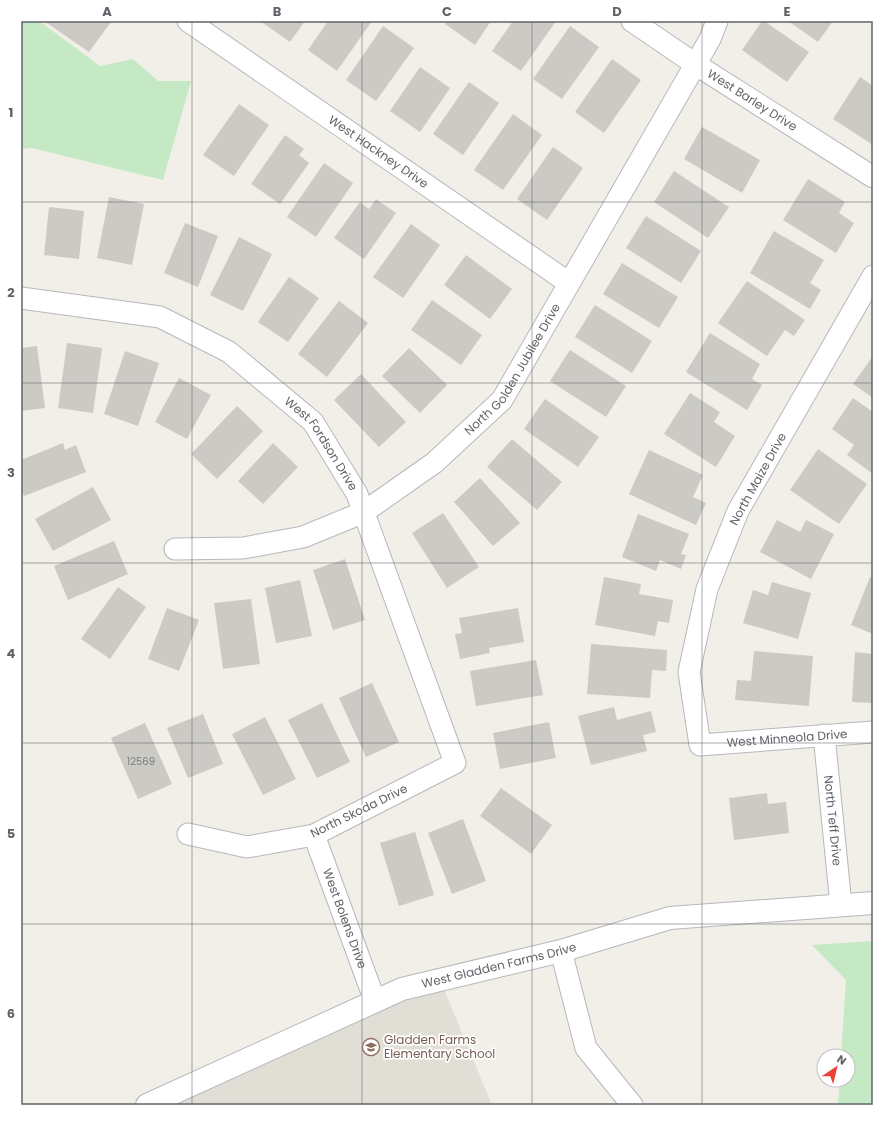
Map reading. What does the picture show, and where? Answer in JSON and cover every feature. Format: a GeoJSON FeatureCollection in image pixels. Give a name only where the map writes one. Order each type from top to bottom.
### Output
{"type":"FeatureCollection","features":[{"type":"Feature","properties":{"kind":"street","name":"West Hackney Drive"},"geometry":{"type":"LineString","coordinates":[[188,21],[569,284]]}},
{"type":"Feature","properties":{"kind":"street","name":"West Barley Drive"},"geometry":{"type":"LineString","coordinates":[[632,21],[694,64],[873,177]]}},
{"type":"Feature","properties":{"kind":"street","name":"North Golden Jubilee Drive"},"geometry":{"type":"LineString","coordinates":[[175,550],[243,548],[304,537],[364,512],[434,463],[502,400],[710,38],[717,21]]}},
{"type":"Feature","properties":{"kind":"street","name":"North Maize Drive"},"geometry":{"type":"LineString","coordinates":[[700,745],[689,672],[707,589],[738,510],[873,276]]}},
{"type":"Feature","properties":{"kind":"street","name":"West Fordson Drive"},"geometry":{"type":"LineString","coordinates":[[21,298],[160,317],[229,352],[313,422],[357,494],[456,763]]}},
{"type":"Feature","properties":{"kind":"street","name":"West Minneola Drive"},"geometry":{"type":"LineString","coordinates":[[700,745],[873,732]]}},
{"type":"Feature","properties":{"kind":"street","name":"North Teff Drive"},"geometry":{"type":"LineString","coordinates":[[824,736],[841,905]]}},
{"type":"Feature","properties":{"kind":"street","name":"North Skoda Drive"},"geometry":{"type":"LineString","coordinates":[[188,834],[247,847],[314,835],[456,763]]}},
{"type":"Feature","properties":{"kind":"street","name":"West Bolens Drive"},"geometry":{"type":"LineString","coordinates":[[314,835],[375,1001]]}},
{"type":"Feature","properties":{"kind":"street","name":"West Gladden Farms Drive"},"geometry":{"type":"LineString","coordinates":[[147,1105],[402,989],[560,951],[670,918],[873,903]]}},
{"type":"Feature","properties":{"kind":"street"},"geometry":{"type":"LineString","coordinates":[[560,951],[586,1048],[632,1105]]}},
{"type":"Feature","properties":{"kind":"shaded area","name":"Gladden Farms Elementary School"},"geometry":{"type":"Polygon","coordinates":[[[440,980],[492,1105],[147,1105],[440,980]]]}},
{"type":"Feature","properties":{"kind":"green space"},"geometry":{"type":"Polygon","coordinates":[[[21,21],[39,21],[100,66],[133,59],[158,81],[191,81],[163,180],[32,148],[21,149],[21,21]]]}},
{"type":"Feature","properties":{"kind":"green space"},"geometry":{"type":"Polygon","coordinates":[[[873,941],[873,1105],[838,1105],[839,1088],[856,1088],[856,1048],[842,1048],[846,980],[812,945],[873,941]]]}},
{"type":"Feature","properties":{"kind":"building"},"geometry":{"type":"Polygon","coordinates":[[[44,21],[110,21],[111,22],[89,52],[44,21]]]}},
{"type":"Feature","properties":{"kind":"building"},"geometry":{"type":"Polygon","coordinates":[[[260,21],[305,21],[290,42],[260,21]]]}},
{"type":"Feature","properties":{"kind":"building"},"geometry":{"type":"Polygon","coordinates":[[[328,21],[372,21],[337,71],[308,50],[328,21]]]}},
{"type":"Feature","properties":{"kind":"building"},"geometry":{"type":"Polygon","coordinates":[[[447,21],[491,21],[475,45],[445,24],[447,21]]]}},
{"type":"Feature","properties":{"kind":"building"},"geometry":{"type":"Polygon","coordinates":[[[513,21],[556,21],[521,71],[492,51],[513,21]]]}},
{"type":"Feature","properties":{"kind":"building"},"geometry":{"type":"Polygon","coordinates":[[[762,21],[809,52],[787,82],[742,50],[762,21]]]}},
{"type":"Feature","properties":{"kind":"building"},"geometry":{"type":"Polygon","coordinates":[[[788,21],[833,21],[818,42],[788,21]]]}},
{"type":"Feature","properties":{"kind":"building"},"geometry":{"type":"Polygon","coordinates":[[[383,26],[414,48],[376,101],[346,80],[383,26]]]}},
{"type":"Feature","properties":{"kind":"building"},"geometry":{"type":"Polygon","coordinates":[[[570,26],[599,47],[562,99],[533,79],[570,26]]]}},
{"type":"Feature","properties":{"kind":"building"},"geometry":{"type":"Polygon","coordinates":[[[612,59],[641,80],[604,133],[575,112],[612,59]]]}},
{"type":"Feature","properties":{"kind":"building"},"geometry":{"type":"Polygon","coordinates":[[[420,67],[450,88],[420,132],[390,111],[420,67]]]}},
{"type":"Feature","properties":{"kind":"building"},"geometry":{"type":"Polygon","coordinates":[[[860,77],[873,86],[873,145],[833,119],[860,77]]]}},
{"type":"Feature","properties":{"kind":"building"},"geometry":{"type":"Polygon","coordinates":[[[469,82],[499,103],[463,155],[433,134],[469,82]]]}},
{"type":"Feature","properties":{"kind":"building"},"geometry":{"type":"Polygon","coordinates":[[[239,104],[269,125],[234,176],[203,155],[239,104]]]}},
{"type":"Feature","properties":{"kind":"building"},"geometry":{"type":"Polygon","coordinates":[[[513,114],[542,135],[503,190],[474,170],[513,114]]]}},
{"type":"Feature","properties":{"kind":"building"},"geometry":{"type":"Polygon","coordinates":[[[702,127],[760,160],[742,193],[684,159],[702,127]]]}},
{"type":"Feature","properties":{"kind":"building"},"geometry":{"type":"Polygon","coordinates":[[[285,135],[304,149],[299,155],[309,163],[280,204],[251,184],[285,135]]]}},
{"type":"Feature","properties":{"kind":"building"},"geometry":{"type":"Polygon","coordinates":[[[553,147],[583,168],[547,220],[517,199],[553,147]]]}},
{"type":"Feature","properties":{"kind":"building"},"geometry":{"type":"Polygon","coordinates":[[[324,163],[353,183],[316,237],[287,217],[324,163]]]}},
{"type":"Feature","properties":{"kind":"building"},"geometry":{"type":"Polygon","coordinates":[[[674,171],[729,207],[708,238],[654,202],[674,171]]]}},
{"type":"Feature","properties":{"kind":"building"},"geometry":{"type":"Polygon","coordinates":[[[808,179],[845,202],[839,213],[854,223],[836,253],[783,220],[808,179]]]}},
{"type":"Feature","properties":{"kind":"building"},"geometry":{"type":"Polygon","coordinates":[[[109,197],[144,204],[132,265],[97,258],[109,197]]]}},
{"type":"Feature","properties":{"kind":"building"},"geometry":{"type":"Polygon","coordinates":[[[376,199],[396,213],[364,259],[334,238],[360,202],[369,209],[376,199]]]}},
{"type":"Feature","properties":{"kind":"building"},"geometry":{"type":"Polygon","coordinates":[[[49,207],[84,211],[79,259],[44,255],[49,207]]]}},
{"type":"Feature","properties":{"kind":"building"},"geometry":{"type":"Polygon","coordinates":[[[646,216],[701,251],[681,283],[626,248],[646,216]]]}},
{"type":"Feature","properties":{"kind":"building"},"geometry":{"type":"Polygon","coordinates":[[[185,223],[218,236],[198,287],[164,273],[185,223]]]}},
{"type":"Feature","properties":{"kind":"building"},"geometry":{"type":"Polygon","coordinates":[[[411,224],[440,245],[403,298],[373,277],[411,224]]]}},
{"type":"Feature","properties":{"kind":"building"},"geometry":{"type":"Polygon","coordinates":[[[774,231],[824,260],[810,283],[821,290],[810,309],[750,273],[774,231]]]}},
{"type":"Feature","properties":{"kind":"building"},"geometry":{"type":"Polygon","coordinates":[[[239,237],[272,254],[243,311],[210,295],[239,237]]]}},
{"type":"Feature","properties":{"kind":"building"},"geometry":{"type":"Polygon","coordinates":[[[466,255],[512,289],[490,319],[444,285],[466,255]]]}},
{"type":"Feature","properties":{"kind":"building"},"geometry":{"type":"Polygon","coordinates":[[[622,263],[678,297],[659,328],[603,294],[622,263]]]}},
{"type":"Feature","properties":{"kind":"building"},"geometry":{"type":"Polygon","coordinates":[[[289,277],[319,298],[288,342],[258,322],[289,277]]]}},
{"type":"Feature","properties":{"kind":"building"},"geometry":{"type":"Polygon","coordinates":[[[747,281],[805,320],[794,336],[785,330],[767,356],[718,323],[747,281]]]}},
{"type":"Feature","properties":{"kind":"building"},"geometry":{"type":"Polygon","coordinates":[[[432,300],[482,335],[461,365],[411,330],[432,300]]]}},
{"type":"Feature","properties":{"kind":"building"},"geometry":{"type":"Polygon","coordinates":[[[339,301],[368,323],[327,377],[298,354],[339,301]]]}},
{"type":"Feature","properties":{"kind":"building"},"geometry":{"type":"Polygon","coordinates":[[[595,305],[652,341],[632,373],[575,337],[595,305]]]}},
{"type":"Feature","properties":{"kind":"building"},"geometry":{"type":"Polygon","coordinates":[[[710,333],[760,364],[752,379],[762,385],[747,410],[686,372],[710,333]]]}},
{"type":"Feature","properties":{"kind":"building"},"geometry":{"type":"Polygon","coordinates":[[[67,343],[102,348],[93,413],[58,408],[67,343]]]}},
{"type":"Feature","properties":{"kind":"building"},"geometry":{"type":"Polygon","coordinates":[[[37,346],[45,408],[21,411],[21,348],[37,346]]]}},
{"type":"Feature","properties":{"kind":"building"},"geometry":{"type":"Polygon","coordinates":[[[409,348],[447,385],[420,413],[382,376],[409,348]]]}},
{"type":"Feature","properties":{"kind":"building"},"geometry":{"type":"Polygon","coordinates":[[[570,350],[626,386],[606,417],[550,381],[570,350]]]}},
{"type":"Feature","properties":{"kind":"building"},"geometry":{"type":"Polygon","coordinates":[[[125,351],[159,363],[138,426],[104,414],[125,351]]]}},
{"type":"Feature","properties":{"kind":"building"},"geometry":{"type":"Polygon","coordinates":[[[873,356],[873,398],[853,384],[873,356]]]}},
{"type":"Feature","properties":{"kind":"building"},"geometry":{"type":"Polygon","coordinates":[[[361,374],[406,422],[379,447],[334,400],[361,374]]]}},
{"type":"Feature","properties":{"kind":"building"},"geometry":{"type":"Polygon","coordinates":[[[179,378],[211,395],[187,439],[155,422],[179,378]]]}},
{"type":"Feature","properties":{"kind":"building"},"geometry":{"type":"Polygon","coordinates":[[[690,393],[720,412],[714,422],[735,436],[716,467],[664,434],[690,393]]]}},
{"type":"Feature","properties":{"kind":"building"},"geometry":{"type":"Polygon","coordinates":[[[853,398],[873,412],[873,474],[847,455],[854,445],[832,429],[853,398]]]}},
{"type":"Feature","properties":{"kind":"building"},"geometry":{"type":"Polygon","coordinates":[[[545,399],[599,437],[578,467],[524,429],[545,399]]]}},
{"type":"Feature","properties":{"kind":"building"},"geometry":{"type":"Polygon","coordinates":[[[237,406],[263,431],[217,479],[191,454],[237,406]]]}},
{"type":"Feature","properties":{"kind":"building"},"geometry":{"type":"Polygon","coordinates":[[[512,439],[562,482],[537,510],[487,467],[512,439]]]}},
{"type":"Feature","properties":{"kind":"building"},"geometry":{"type":"Polygon","coordinates":[[[63,443],[65,450],[76,445],[86,472],[24,496],[21,488],[21,460],[63,443]]]}},
{"type":"Feature","properties":{"kind":"building"},"geometry":{"type":"Polygon","coordinates":[[[273,443],[298,467],[263,504],[238,481],[273,443]]]}},
{"type":"Feature","properties":{"kind":"building"},"geometry":{"type":"Polygon","coordinates":[[[818,449],[867,484],[839,524],[790,490],[818,449]]]}},
{"type":"Feature","properties":{"kind":"building"},"geometry":{"type":"Polygon","coordinates":[[[649,450],[703,475],[693,497],[706,503],[696,525],[629,494],[649,450]]]}},
{"type":"Feature","properties":{"kind":"building"},"geometry":{"type":"Polygon","coordinates":[[[480,478],[520,523],[493,546],[454,502],[480,478]]]}},
{"type":"Feature","properties":{"kind":"building"},"geometry":{"type":"Polygon","coordinates":[[[93,487],[111,520],[53,551],[35,519],[93,487]]]}},
{"type":"Feature","properties":{"kind":"building"},"geometry":{"type":"Polygon","coordinates":[[[443,513],[479,567],[447,588],[412,533],[443,513]]]}},
{"type":"Feature","properties":{"kind":"building"},"geometry":{"type":"Polygon","coordinates":[[[638,514],[689,534],[681,554],[686,555],[681,569],[660,560],[656,571],[622,557],[638,514]]]}},
{"type":"Feature","properties":{"kind":"building"},"geometry":{"type":"Polygon","coordinates":[[[777,520],[800,532],[806,520],[834,534],[811,579],[760,552],[777,520]]]}},
{"type":"Feature","properties":{"kind":"building"},"geometry":{"type":"Polygon","coordinates":[[[114,541],[128,574],[68,600],[54,566],[114,541]]]}},
{"type":"Feature","properties":{"kind":"building"},"geometry":{"type":"Polygon","coordinates":[[[345,559],[365,620],[333,630],[313,570],[345,559]]]}},
{"type":"Feature","properties":{"kind":"building"},"geometry":{"type":"Polygon","coordinates":[[[604,577],[641,584],[639,594],[673,600],[669,623],[658,621],[655,636],[595,625],[604,577]]]}},
{"type":"Feature","properties":{"kind":"building"},"geometry":{"type":"Polygon","coordinates":[[[870,577],[873,578],[873,634],[851,625],[870,577]]]}},
{"type":"Feature","properties":{"kind":"building"},"geometry":{"type":"Polygon","coordinates":[[[300,580],[312,636],[276,643],[265,588],[300,580]]]}},
{"type":"Feature","properties":{"kind":"building"},"geometry":{"type":"Polygon","coordinates":[[[772,582],[811,593],[798,639],[743,623],[753,590],[768,595],[772,582]]]}},
{"type":"Feature","properties":{"kind":"building"},"geometry":{"type":"Polygon","coordinates":[[[118,587],[146,607],[110,659],[81,639],[118,587]]]}},
{"type":"Feature","properties":{"kind":"building"},"geometry":{"type":"Polygon","coordinates":[[[251,599],[260,664],[223,669],[214,603],[251,599]]]}},
{"type":"Feature","properties":{"kind":"building"},"geometry":{"type":"Polygon","coordinates":[[[167,608],[199,620],[179,671],[148,659],[167,608]]]}},
{"type":"Feature","properties":{"kind":"building"},"geometry":{"type":"Polygon","coordinates":[[[518,608],[524,642],[489,648],[490,653],[460,659],[455,634],[462,633],[459,618],[518,608]]]}},
{"type":"Feature","properties":{"kind":"building"},"geometry":{"type":"Polygon","coordinates":[[[591,644],[667,650],[666,671],[652,670],[650,698],[587,694],[591,644]]]}},
{"type":"Feature","properties":{"kind":"building"},"geometry":{"type":"Polygon","coordinates":[[[754,651],[813,656],[809,706],[735,700],[737,680],[751,681],[754,651]]]}},
{"type":"Feature","properties":{"kind":"building"},"geometry":{"type":"Polygon","coordinates":[[[855,652],[873,654],[873,703],[852,702],[855,652]]]}},
{"type":"Feature","properties":{"kind":"building"},"geometry":{"type":"Polygon","coordinates":[[[536,660],[543,695],[476,706],[470,671],[536,660]]]}},
{"type":"Feature","properties":{"kind":"building"},"geometry":{"type":"Polygon","coordinates":[[[372,683],[399,742],[366,757],[339,698],[372,683]]]}},
{"type":"Feature","properties":{"kind":"building"},"geometry":{"type":"Polygon","coordinates":[[[322,703],[350,762],[317,778],[288,720],[322,703]]]}},
{"type":"Feature","properties":{"kind":"building"},"geometry":{"type":"Polygon","coordinates":[[[614,707],[617,720],[651,711],[656,732],[643,735],[647,751],[591,765],[578,716],[614,707]]]}},
{"type":"Feature","properties":{"kind":"building"},"geometry":{"type":"Polygon","coordinates":[[[203,714],[223,764],[188,778],[167,728],[203,714]]]}},
{"type":"Feature","properties":{"kind":"building"},"geometry":{"type":"Polygon","coordinates":[[[265,717],[296,779],[263,795],[232,734],[265,717]]]}},
{"type":"Feature","properties":{"kind":"building"},"geometry":{"type":"Polygon","coordinates":[[[549,722],[556,758],[500,769],[493,733],[549,722]]]}},
{"type":"Feature","properties":{"kind":"building"},"geometry":{"type":"Polygon","coordinates":[[[145,723],[172,784],[138,799],[111,738],[145,723]]]}},
{"type":"Feature","properties":{"kind":"building"},"geometry":{"type":"Polygon","coordinates":[[[501,788],[552,825],[531,854],[480,816],[501,788]]]}},
{"type":"Feature","properties":{"kind":"building"},"geometry":{"type":"Polygon","coordinates":[[[767,793],[768,804],[786,802],[789,833],[734,840],[729,798],[767,793]]]}},
{"type":"Feature","properties":{"kind":"building"},"geometry":{"type":"Polygon","coordinates":[[[463,819],[486,881],[452,894],[428,833],[463,819]]]}},
{"type":"Feature","properties":{"kind":"building"},"geometry":{"type":"Polygon","coordinates":[[[415,832],[434,895],[399,906],[380,843],[415,832]]]}},
{"type":"Feature","properties":{"kind":"place","name":"Gladden Farms Elementary School"},"geometry":{"type":"Point","coordinates":[371,1047]}}]}
